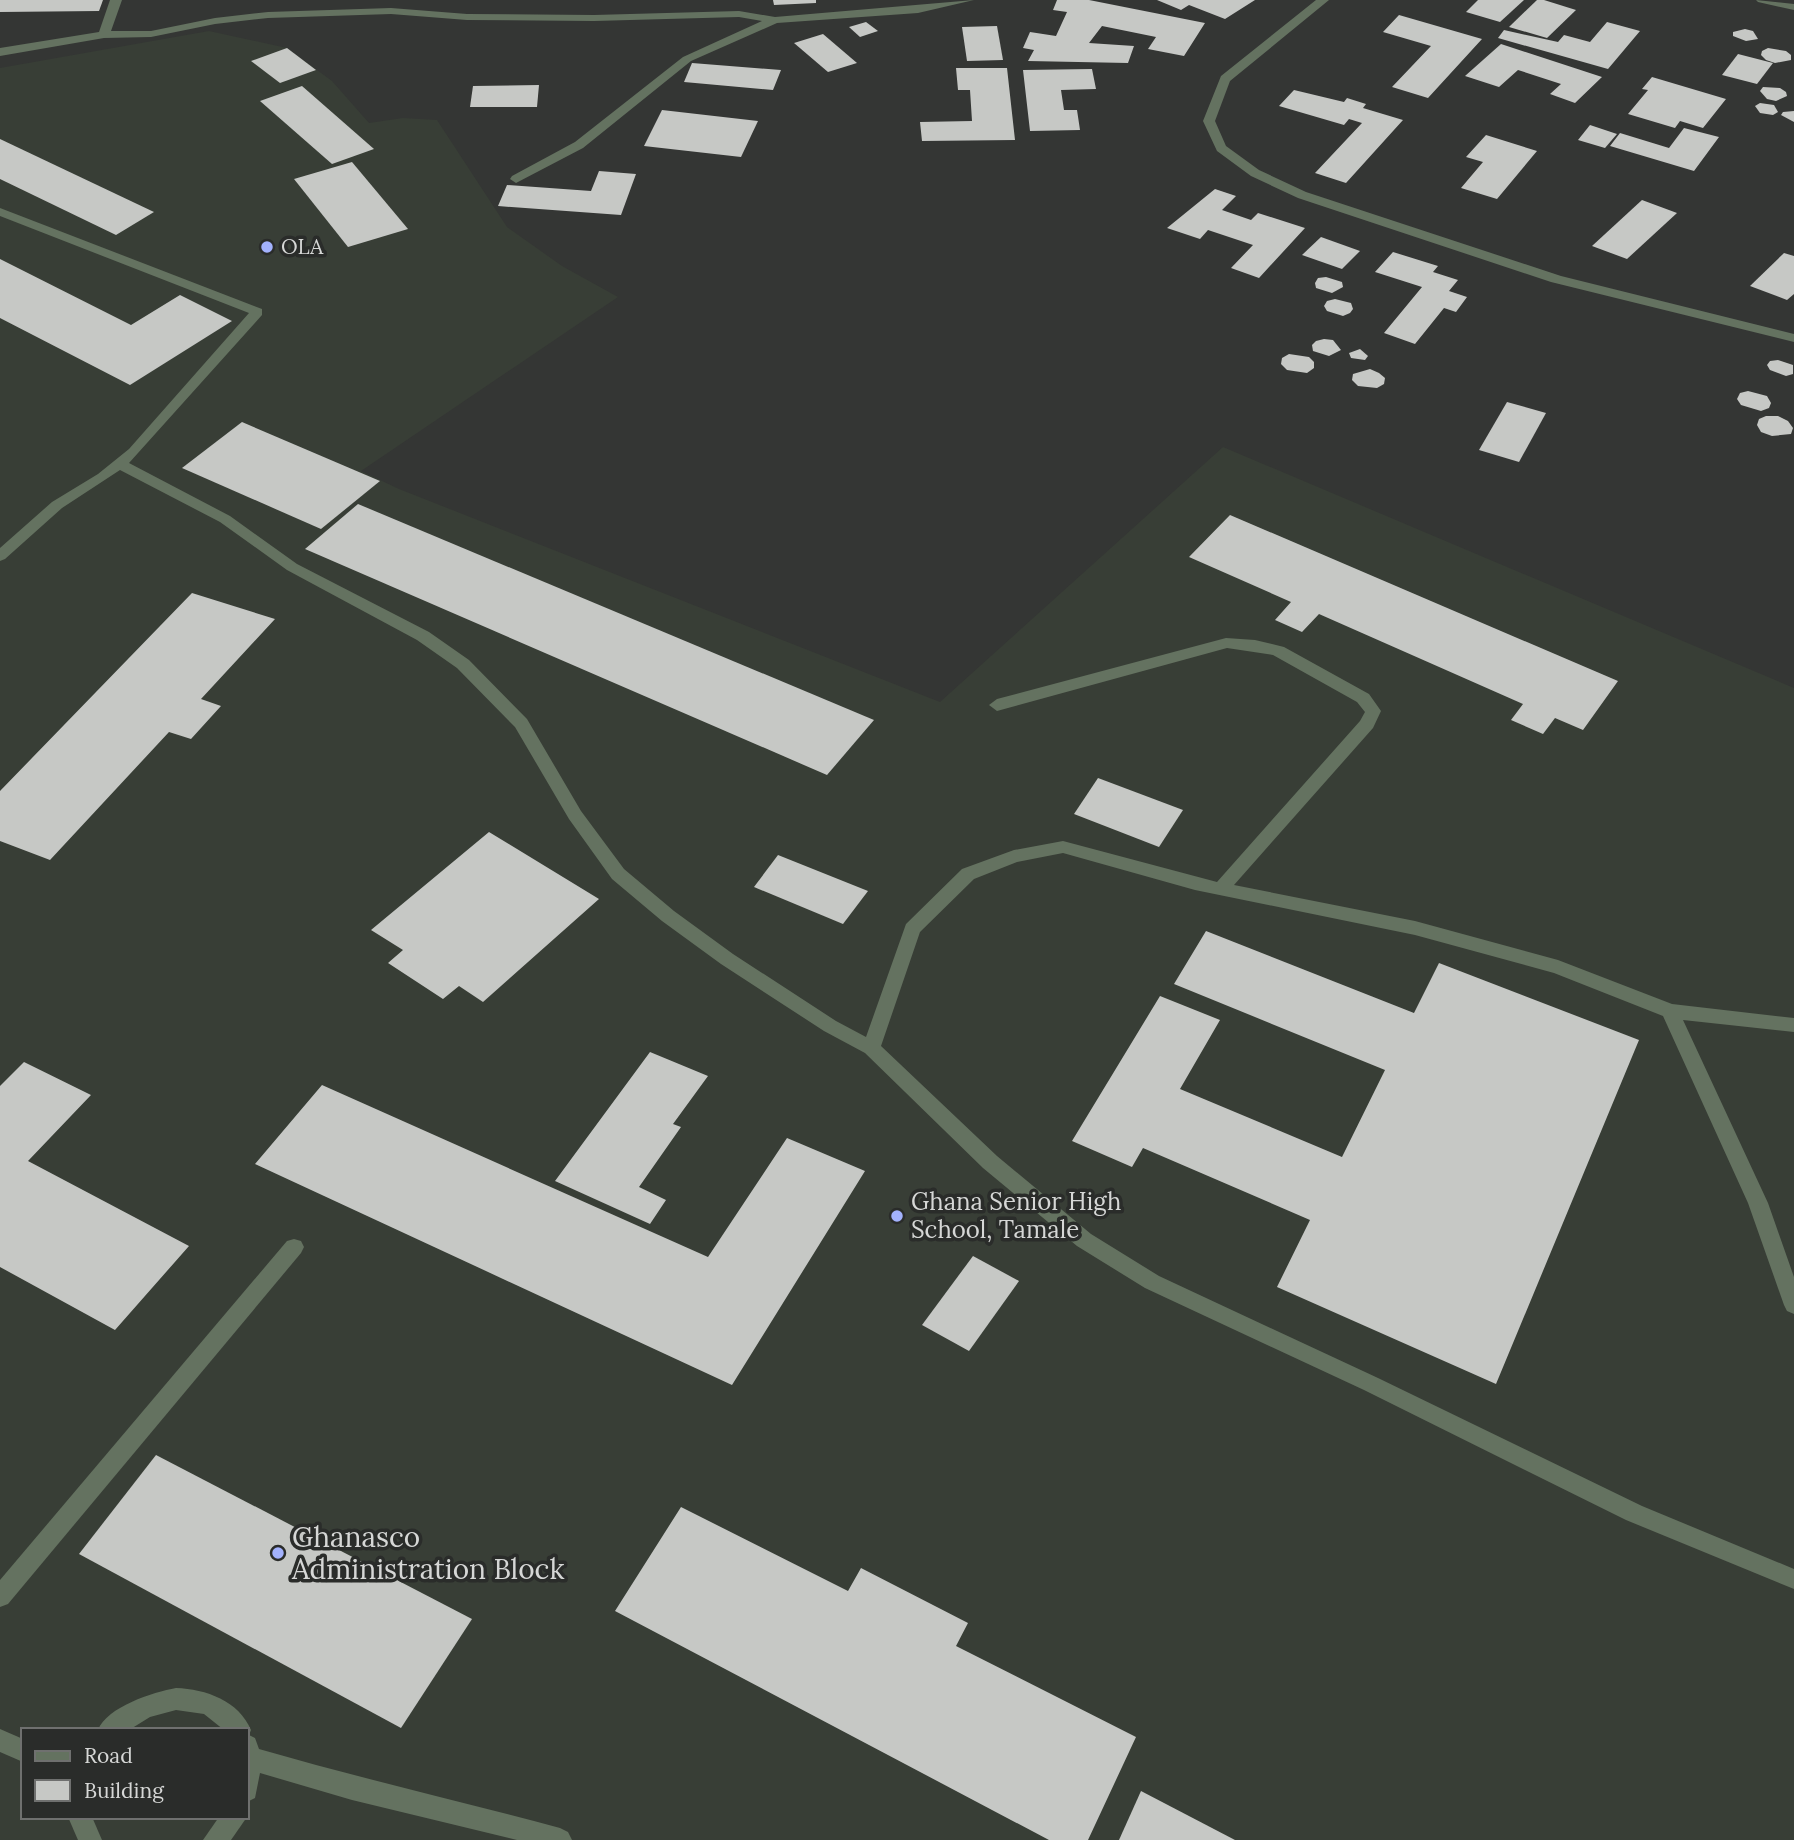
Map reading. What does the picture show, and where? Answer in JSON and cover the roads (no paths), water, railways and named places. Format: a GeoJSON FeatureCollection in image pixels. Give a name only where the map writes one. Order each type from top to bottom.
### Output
{"type":"FeatureCollection","features":[{"type":"Feature","properties":{"kind":"street"},"geometry":{"type":"LineString","coordinates":[[104,35],[116,0]]}},
{"type":"Feature","properties":{"kind":"street"},"geometry":{"type":"LineString","coordinates":[[0,52],[104,35],[150,34],[215,21],[268,15],[391,11],[467,17],[594,18],[739,14],[775,20],[918,10],[968,0]]}},
{"type":"Feature","properties":{"kind":"street"},"geometry":{"type":"LineString","coordinates":[[1323,0],[1225,79],[1209,121],[1221,148],[1255,173],[1302,195],[1556,279],[1794,338]]}},
{"type":"Feature","properties":{"kind":"street"},"geometry":{"type":"LineString","coordinates":[[1762,0],[1794,7]]}},
{"type":"Feature","properties":{"kind":"street"},"geometry":{"type":"LineString","coordinates":[[516,179],[579,145],[687,59],[775,20]]}},
{"type":"Feature","properties":{"kind":"street"},"geometry":{"type":"LineString","coordinates":[[0,212],[257,312],[134,452],[57,505],[0,556]]}},
{"type":"Feature","properties":{"kind":"street"},"geometry":{"type":"LineString","coordinates":[[119,464],[225,519],[292,567],[423,636],[463,664],[521,723],[575,815],[618,874],[668,916],[727,959],[830,1026],[871,1048],[939,1116],[1084,1240],[1152,1282],[1371,1384],[1634,1513],[1794,1580]]}},
{"type":"Feature","properties":{"kind":"street"},"geometry":{"type":"LineString","coordinates":[[997,705],[1175,659],[1226,643],[1255,645],[1278,651],[1363,698],[1373,711],[1367,724],[1221,890]]}},
{"type":"Feature","properties":{"kind":"street"},"geometry":{"type":"LineString","coordinates":[[871,1048],[912,929],[968,874],[1014,856],[1063,846],[1221,890],[1428,931],[1558,967],[1670,1011],[1794,1025]]}},
{"type":"Feature","properties":{"kind":"street"},"geometry":{"type":"LineString","coordinates":[[1670,1011],[1758,1203],[1794,1305]]}},
{"type":"Feature","properties":{"kind":"street"},"geometry":{"type":"LineString","coordinates":[[0,1597],[294,1247]]}},
{"type":"Feature","properties":{"kind":"street"},"geometry":{"type":"LineString","coordinates":[[112,1728],[132,1712],[158,1702],[184,1698],[208,1703],[229,1716],[238,1728]]}},
{"type":"Feature","properties":{"kind":"street"},"geometry":{"type":"LineString","coordinates":[[0,1740],[21,1750]]}},
{"type":"Feature","properties":{"kind":"street"},"geometry":{"type":"LineString","coordinates":[[248,1752],[352,1788],[450,1810],[560,1840]]}},
{"type":"Feature","properties":{"kind":"street"},"geometry":{"type":"LineString","coordinates":[[81,1819],[90,1840]]}},
{"type":"Feature","properties":{"kind":"street"},"geometry":{"type":"LineString","coordinates":[[215,1840],[233,1819]]}},
{"type":"Feature","properties":{"kind":"place","name":"OLA"},"geometry":{"type":"Point","coordinates":[267,247]}},
{"type":"Feature","properties":{"kind":"place","name":"Ghana Senior High School, Tamale"},"geometry":{"type":"Point","coordinates":[897,1216]}},
{"type":"Feature","properties":{"kind":"place","name":"Ghanasco Administration Block"},"geometry":{"type":"Point","coordinates":[278,1553]}}]}
